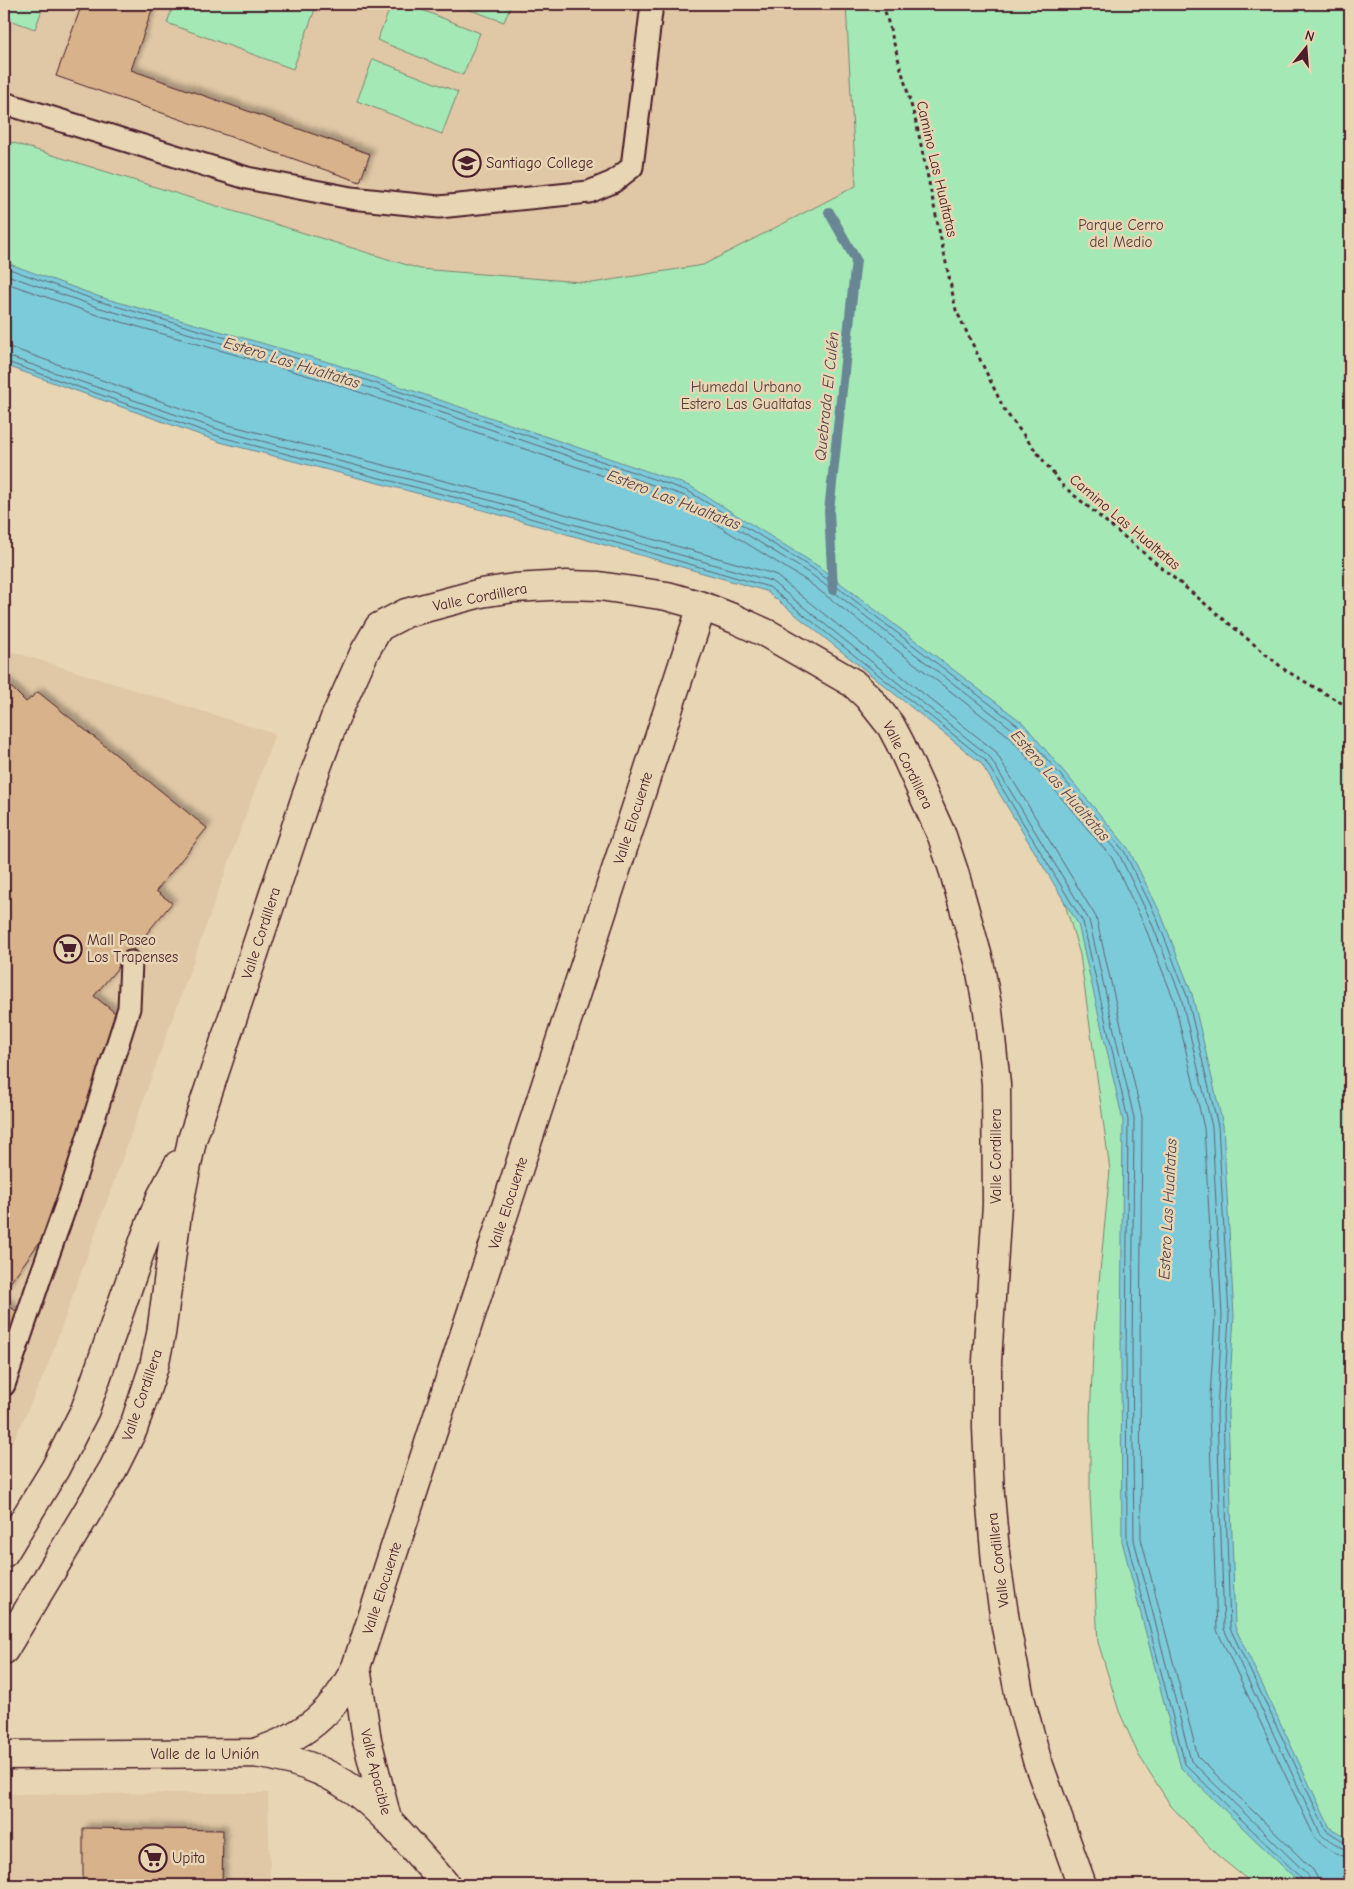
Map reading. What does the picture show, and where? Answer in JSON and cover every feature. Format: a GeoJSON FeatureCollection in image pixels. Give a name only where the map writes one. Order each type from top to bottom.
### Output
{"type":"FeatureCollection","features":[{"type":"Feature","properties":{"kind":"street","name":"Valle Cordillera"},"geometry":{"type":"LineString","coordinates":[[4,1650],[113,1469],[133,1429],[154,1366],[162,1334],[177,1214],[192,1140],[307,794],[339,710],[365,651],[380,627],[406,613],[514,588],[591,586],[667,596],[702,606],[768,634],[853,683],[868,697],[891,726],[900,743],[942,836],[957,881],[979,961],[988,1010],[996,1084],[997,1204],[988,1361],[987,1428],[996,1562],[1006,1628],[1020,1698],[1037,1760],[1082,1885]]}},
{"type":"Feature","properties":{"kind":"street","name":"Valle Elocuente"},"geometry":{"type":"LineString","coordinates":[[254,1753],[275,1746],[314,1724],[342,1692],[356,1667],[702,606]]}},
{"type":"Feature","properties":{"kind":"street","name":"Valle Cordillera"},"geometry":{"type":"LineString","coordinates":[[4,1553],[55,1469],[85,1410],[161,1196],[192,1140]]}},
{"type":"Feature","properties":{"kind":"street","name":"Valle Apacible"},"geometry":{"type":"LineString","coordinates":[[356,1667],[367,1740],[387,1820],[446,1885]]}},
{"type":"Feature","properties":{"kind":"street","name":"Valle de la Unión"},"geometry":{"type":"LineString","coordinates":[[4,1756],[254,1753],[279,1756],[303,1763],[349,1786],[370,1802],[387,1820]]}},
{"type":"Feature","properties":{"kind":"lane"},"geometry":{"type":"LineString","coordinates":[[4,103],[246,178],[351,198],[439,207],[589,192],[613,182],[632,167],[652,4]]}},
{"type":"Feature","properties":{"kind":"lane"},"geometry":{"type":"LineString","coordinates":[[4,1385],[70,1194],[129,1008],[131,962]]}},
{"type":"Feature","properties":{"kind":"path","name":"Camino Las Hualtatas"},"geometry":{"type":"LineString","coordinates":[[883,4],[917,126],[956,310],[1004,411],[1063,486],[1285,670],[1350,708]]}},
{"type":"Feature","properties":{"kind":"shaded area","name":"Santiago College"},"geometry":{"type":"Polygon","coordinates":[[[4,4],[846,4],[856,186],[703,265],[591,283],[420,269],[4,140],[4,4]]]}},
{"type":"Feature","properties":{"kind":"shaded area"},"geometry":{"type":"Polygon","coordinates":[[[4,649],[275,734],[46,1370],[14,1440],[4,1452],[4,649]]]}},
{"type":"Feature","properties":{"kind":"shaded area"},"geometry":{"type":"Polygon","coordinates":[[[268,1793],[270,1885],[4,1885],[4,1794],[268,1793]]]}},
{"type":"Feature","properties":{"kind":"green space"},"geometry":{"type":"Polygon","coordinates":[[[4,4],[44,4],[35,29],[4,18],[4,4]]]}},
{"type":"Feature","properties":{"kind":"green space"},"geometry":{"type":"Polygon","coordinates":[[[174,4],[317,4],[293,69],[167,23],[174,4]]]}},
{"type":"Feature","properties":{"kind":"green space"},"geometry":{"type":"Polygon","coordinates":[[[392,4],[407,4],[480,33],[463,75],[377,40],[392,4]]]}},
{"type":"Feature","properties":{"kind":"green space"},"geometry":{"type":"Polygon","coordinates":[[[454,4],[511,4],[504,22],[454,4]]]}},
{"type":"Feature","properties":{"kind":"green space"},"geometry":{"type":"Polygon","coordinates":[[[846,4],[1350,4],[1350,1885],[1254,1885],[1217,1855],[1171,1806],[1138,1754],[1119,1711],[1098,1642],[1090,1495],[1090,1418],[1094,1333],[1110,1170],[1080,955],[1056,873],[1010,775],[865,602],[851,591],[782,555],[4,322],[4,140],[420,269],[592,283],[703,265],[856,186],[846,4]]]}},
{"type":"Feature","properties":{"kind":"green space"},"geometry":{"type":"Polygon","coordinates":[[[373,59],[458,92],[442,134],[357,101],[373,59]]]}},
{"type":"Feature","properties":{"kind":"water","name":"Estero Las Hualtatas"},"geometry":{"type":"Polygon","coordinates":[[[4,262],[100,297],[335,364],[690,486],[818,566],[1023,723],[1128,848],[1161,914],[1192,994],[1223,1125],[1234,1316],[1228,1413],[1235,1627],[1330,1828],[1350,1839],[1350,1885],[1302,1885],[1181,1768],[1122,1541],[1123,1121],[1078,924],[981,763],[766,591],[486,511],[220,442],[4,365],[4,262]]]}},
{"type":"Feature","properties":{"kind":"building"},"geometry":{"type":"Polygon","coordinates":[[[82,4],[154,4],[131,70],[370,154],[360,182],[56,76],[82,4]]]}},
{"type":"Feature","properties":{"kind":"building","name":"Mall Paseo Los Trapenses"},"geometry":{"type":"Polygon","coordinates":[[[4,680],[26,702],[38,692],[207,828],[156,891],[172,903],[94,996],[119,1016],[44,1236],[4,1291],[4,680]]]}},
{"type":"Feature","properties":{"kind":"building"},"geometry":{"type":"Polygon","coordinates":[[[4,1302],[21,1315],[4,1340],[4,1302]]]}},
{"type":"Feature","properties":{"kind":"building","name":"Upita"},"geometry":{"type":"Polygon","coordinates":[[[83,1828],[223,1830],[222,1885],[83,1885],[83,1828]]]}},
{"type":"Feature","properties":{"kind":"waterway","name":"Quebrada El Culén"},"geometry":{"type":"LineString","coordinates":[[829,212],[856,260],[829,511],[833,590]]}},
{"type":"Feature","properties":{"kind":"place","name":"Santiago College"},"geometry":{"type":"Point","coordinates":[467,163]}},
{"type":"Feature","properties":{"kind":"place","name":"Mall Paseo Los Trapenses"},"geometry":{"type":"Point","coordinates":[68,949]}},
{"type":"Feature","properties":{"kind":"place","name":"Upita"},"geometry":{"type":"Point","coordinates":[153,1858]}},
{"type":"Feature","properties":{"kind":"park label","name":"Parque Cerro del Medio"},"geometry":{"type":"Point","coordinates":[1121,234]}},
{"type":"Feature","properties":{"kind":"park label","name":"Humedal Urbano Estero Las Gualtatas"},"geometry":{"type":"Point","coordinates":[746,396]}}]}
